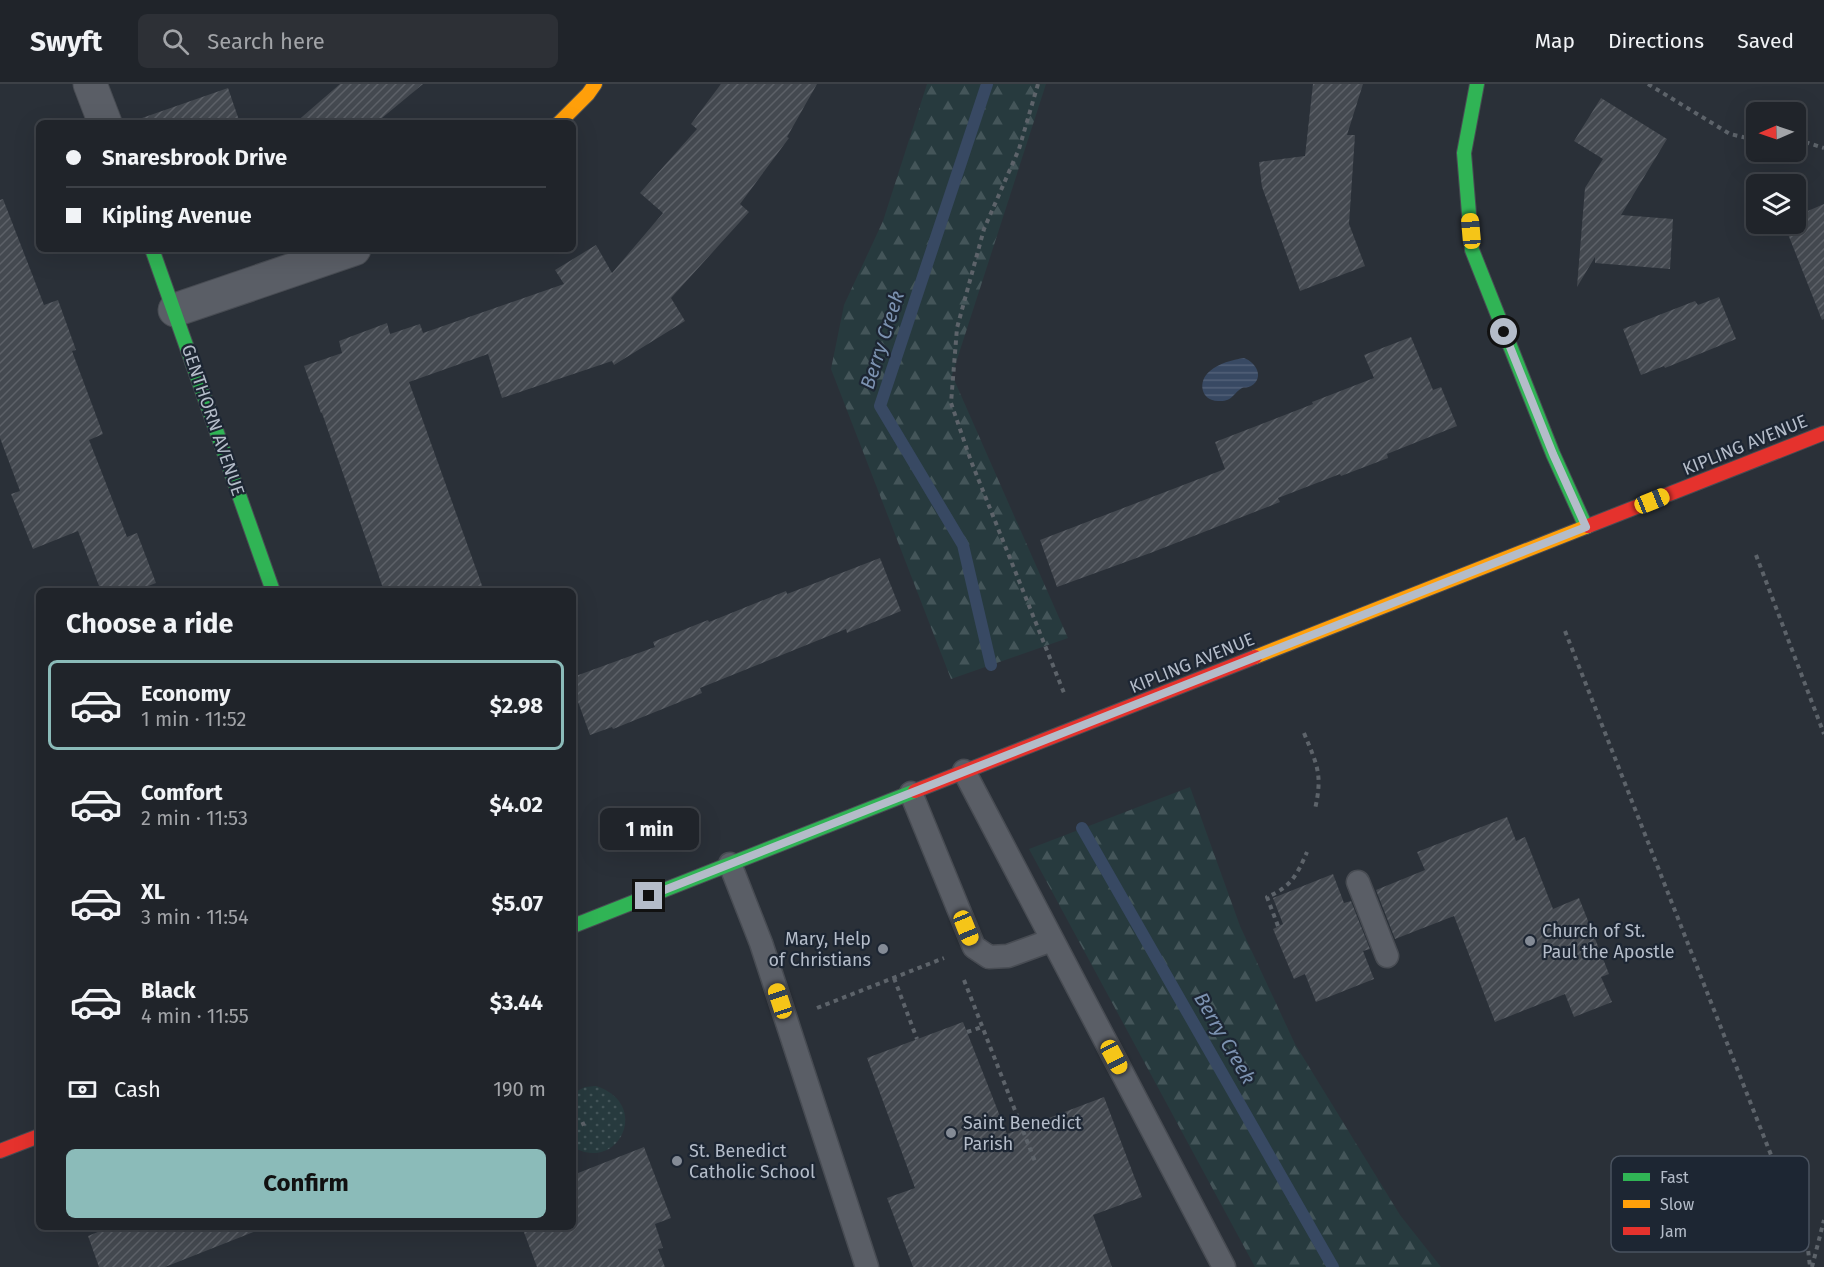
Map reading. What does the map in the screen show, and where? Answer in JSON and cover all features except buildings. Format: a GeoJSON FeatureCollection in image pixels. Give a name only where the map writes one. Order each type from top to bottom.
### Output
{"type":"FeatureCollection","features":[{"type":"Feature","properties":{"kind":"main road"},"geometry":{"type":"LineString","coordinates":[[562,120],[595,84]]}},
{"type":"Feature","properties":{"kind":"main road"},"geometry":{"type":"LineString","coordinates":[[1477,84],[1464,153],[1472,250],[1553,454],[1586,527]]}},
{"type":"Feature","properties":{"kind":"main road","name":"GENTHORN AVENUE"},"geometry":{"type":"LineString","coordinates":[[153,252],[272,588]]}},
{"type":"Feature","properties":{"kind":"main road","name":"KIPLING AVENUE"},"geometry":{"type":"LineString","coordinates":[[576,925],[1824,433]]}},
{"type":"Feature","properties":{"kind":"main road"},"geometry":{"type":"LineString","coordinates":[[0,1151],[36,1137]]}},
{"type":"Feature","properties":{"kind":"street"},"geometry":{"type":"LineString","coordinates":[[90,84],[104,120]]}},
{"type":"Feature","properties":{"kind":"street"},"geometry":{"type":"LineString","coordinates":[[175,310],[345,252]]}},
{"type":"Feature","properties":{"kind":"lane"},"geometry":{"type":"LineString","coordinates":[[972,768],[1052,940],[1219,1266]]}},
{"type":"Feature","properties":{"kind":"lane"},"geometry":{"type":"LineString","coordinates":[[911,793],[964,951],[988,957],[1008,956],[1052,940]]}},
{"type":"Feature","properties":{"kind":"lane"},"geometry":{"type":"LineString","coordinates":[[730,864],[760,943],[867,1267]]}},
{"type":"Feature","properties":{"kind":"lane"},"geometry":{"type":"LineString","coordinates":[[1358,882],[1387,956]]}},
{"type":"Feature","properties":{"kind":"path"},"geometry":{"type":"LineString","coordinates":[[1038,84],[1019,149],[984,229],[957,328],[951,403],[970,460],[1077,727]]}},
{"type":"Feature","properties":{"kind":"path"},"geometry":{"type":"LineString","coordinates":[[1648,84],[1730,134],[1746,138]]}},
{"type":"Feature","properties":{"kind":"path"},"geometry":{"type":"LineString","coordinates":[[1806,142],[1824,148]]}},
{"type":"Feature","properties":{"kind":"path"},"geometry":{"type":"LineString","coordinates":[[1756,555],[1824,734]]}},
{"type":"Feature","properties":{"kind":"path"},"geometry":{"type":"LineString","coordinates":[[1565,631],[1771,1156]]}},
{"type":"Feature","properties":{"kind":"path"},"geometry":{"type":"LineString","coordinates":[[1304,733],[1319,771],[1320,789],[1315,809]]}},
{"type":"Feature","properties":{"kind":"path"},"geometry":{"type":"LineString","coordinates":[[1278,926],[1267,897],[1282,891],[1297,875],[1307,852]]}},
{"type":"Feature","properties":{"kind":"path"},"geometry":{"type":"LineString","coordinates":[[786,1021],[964,951],[982,1027],[1036,1164]]}},
{"type":"Feature","properties":{"kind":"path"},"geometry":{"type":"LineString","coordinates":[[894,978],[917,1039]]}},
{"type":"Feature","properties":{"kind":"path"},"geometry":{"type":"LineString","coordinates":[[967,1032],[982,1027]]}},
{"type":"Feature","properties":{"kind":"path"},"geometry":{"type":"LineString","coordinates":[[1811,1267],[1824,1220]]}},
{"type":"Feature","properties":{"kind":"path"},"geometry":{"type":"LineString","coordinates":[[1808,1252],[1811,1267]]}},
{"type":"Feature","properties":{"kind":"green space"},"geometry":{"type":"Polygon","coordinates":[[[927,84],[1046,84],[952,375],[1068,638],[951,679],[831,369],[844,305],[883,221],[927,84]]]}},
{"type":"Feature","properties":{"kind":"green space"},"geometry":{"type":"Polygon","coordinates":[[[1190,787],[1240,926],[1295,1044],[1400,1215],[1441,1267],[1255,1267],[1029,849],[1190,787]]]}},
{"type":"Feature","properties":{"kind":"green space"},"geometry":{"type":"Polygon","coordinates":[[[596,1086],[613,1095],[622,1107],[625,1120],[622,1133],[615,1144],[603,1151],[589,1153],[576,1148],[576,1092],[585,1087],[596,1086]]]}},
{"type":"Feature","properties":{"kind":"water"},"geometry":{"type":"Polygon","coordinates":[[[1244,358],[1257,370],[1258,379],[1255,383],[1250,387],[1242,388],[1227,400],[1218,401],[1208,398],[1202,385],[1206,375],[1222,364],[1244,358]]]}},
{"type":"Feature","properties":{"kind":"waterway","name":"Berry Creek"},"geometry":{"type":"LineString","coordinates":[[987,84],[880,406],[963,545],[991,665]]}},
{"type":"Feature","properties":{"kind":"waterway","name":"Berry Creek"},"geometry":{"type":"LineString","coordinates":[[1082,828],[1333,1267]]}},
{"type":"Feature","properties":{"kind":"traffic: fast"},"geometry":{"type":"LineString","coordinates":[[1477,84],[1464,153],[1472,250],[1553,454],[1586,527]]}},
{"type":"Feature","properties":{"kind":"traffic: fast"},"geometry":{"type":"LineString","coordinates":[[153,252],[272,588]]}},
{"type":"Feature","properties":{"kind":"traffic: fast"},"geometry":{"type":"LineString","coordinates":[[576,925],[915,791]]}},
{"type":"Feature","properties":{"kind":"traffic: slow"},"geometry":{"type":"LineString","coordinates":[[562,120],[595,84]]}},
{"type":"Feature","properties":{"kind":"traffic: slow"},"geometry":{"type":"LineString","coordinates":[[1255,657],[1588,526]]}},
{"type":"Feature","properties":{"kind":"traffic: jam"},"geometry":{"type":"LineString","coordinates":[[1588,526],[1824,433]]}},
{"type":"Feature","properties":{"kind":"traffic: jam"},"geometry":{"type":"LineString","coordinates":[[915,791],[1255,657]]}},
{"type":"Feature","properties":{"kind":"traffic: jam"},"geometry":{"type":"LineString","coordinates":[[0,1151],[36,1137]]}},
{"type":"Feature","properties":{"kind":"place","name":"Church of St. Paul the Apostle"},"geometry":{"type":"Point","coordinates":[1530,941]}},
{"type":"Feature","properties":{"kind":"place","name":"Mary, Help of Christians"},"geometry":{"type":"Point","coordinates":[883,949]}},
{"type":"Feature","properties":{"kind":"place","name":"Saint Benedict Parish"},"geometry":{"type":"Point","coordinates":[951,1133]}},
{"type":"Feature","properties":{"kind":"place","name":"St. Benedict Catholic School"},"geometry":{"type":"Point","coordinates":[677,1161]}},
{"type":"Feature","properties":{"kind":"route"},"geometry":{"type":"LineString","coordinates":[[649,896],[1586,527],[1553,454],[1504,332]]}}]}
